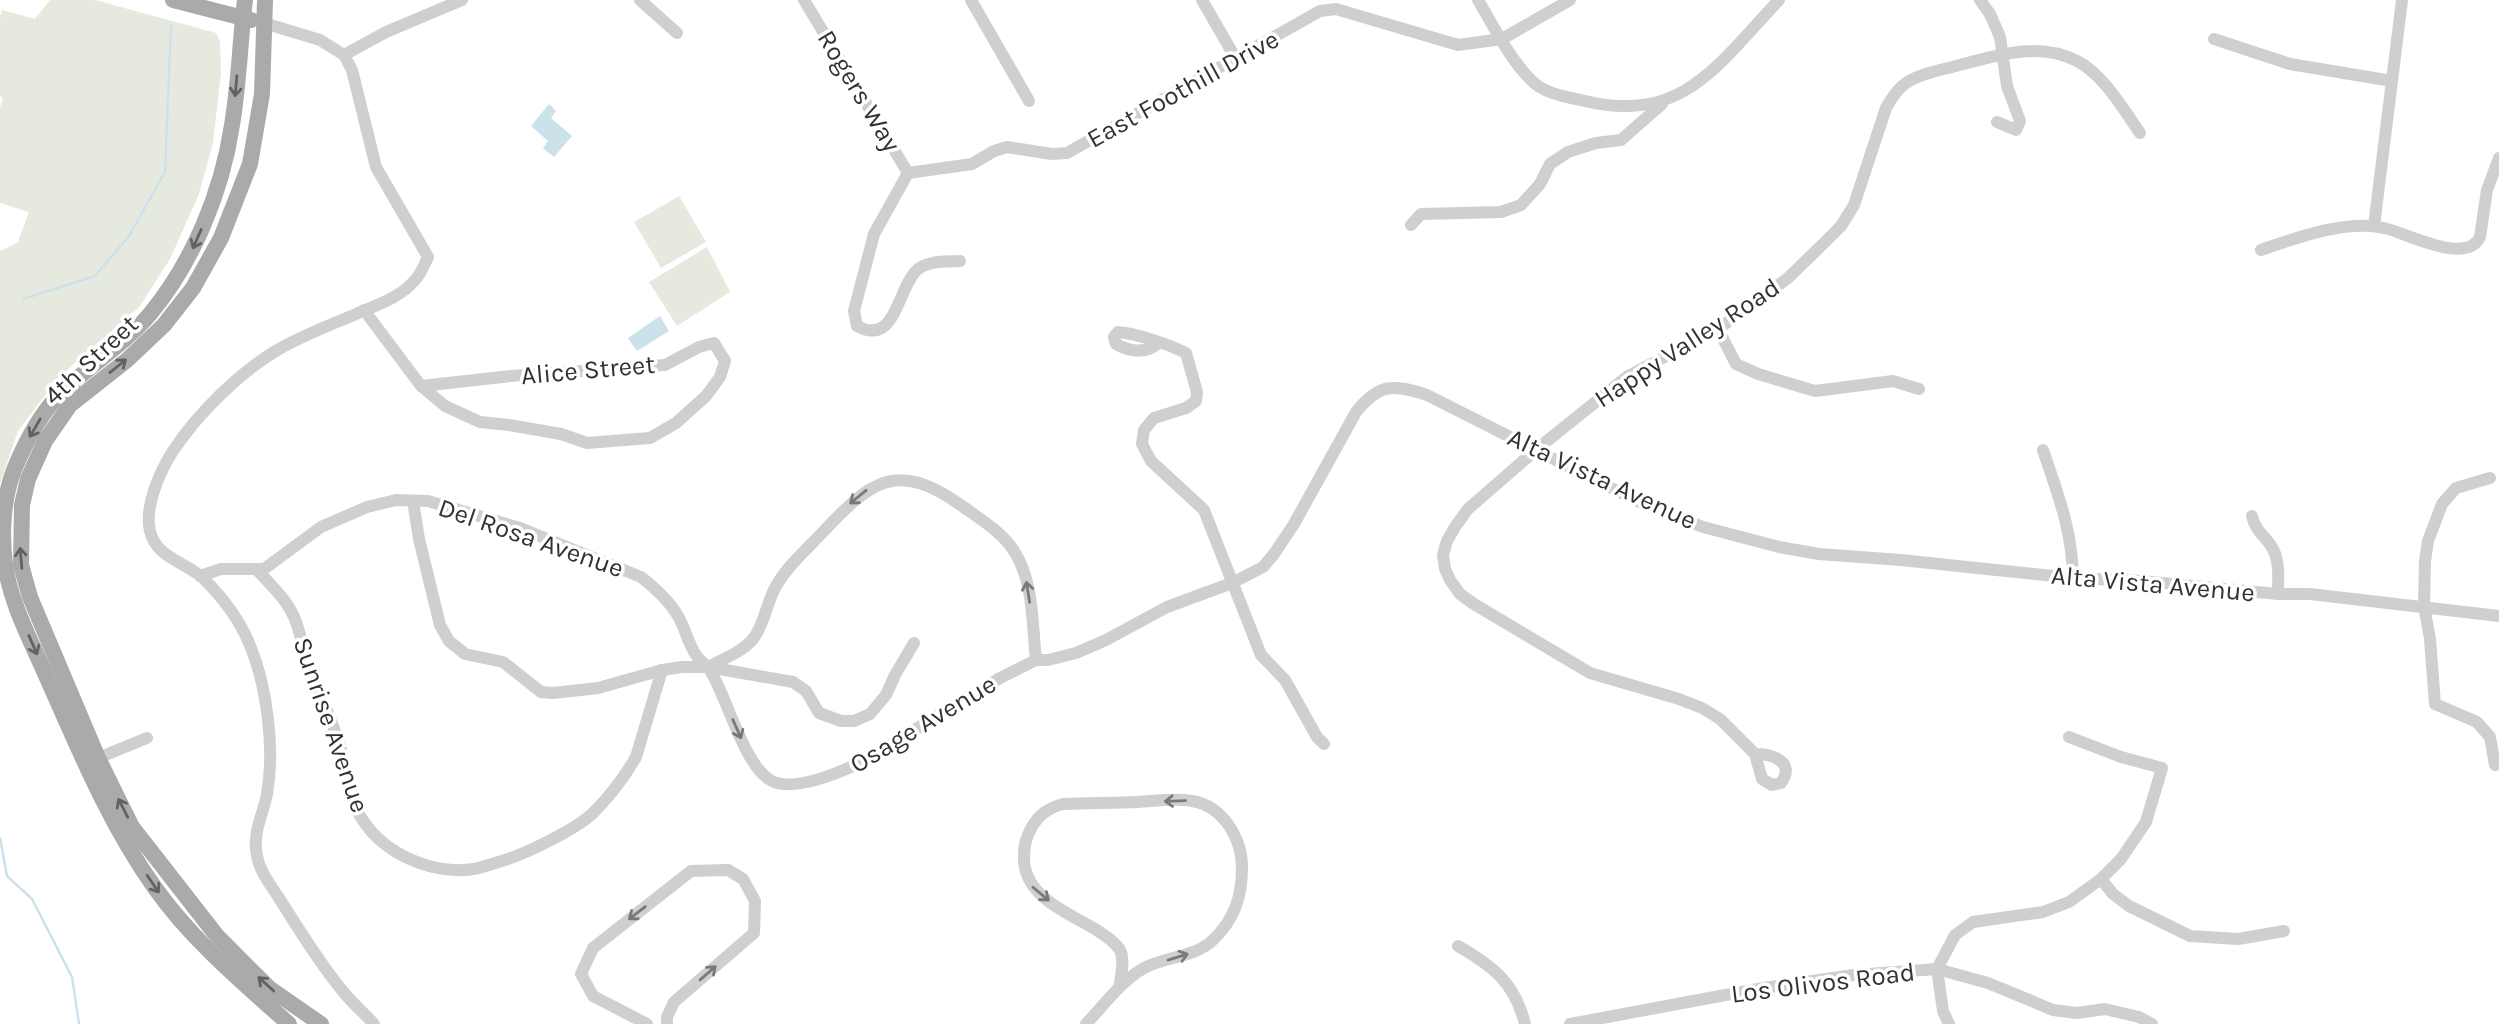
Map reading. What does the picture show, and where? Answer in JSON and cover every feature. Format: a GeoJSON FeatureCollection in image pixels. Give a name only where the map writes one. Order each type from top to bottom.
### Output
{"type":"FeatureCollection","features":[{"type":"Feature","properties":{"kind":"main road"},"geometry":{"type":"LineString","coordinates":[[173,0],[264,23]]}},
{"type":"Feature","properties":{"kind":"main road","name":"4th Street"},"geometry":{"type":"LineString","coordinates":[[91,760],[13,598],[5,565],[4,522],[7,496],[13,471],[34,427],[60,394],[148,316],[189,257],[220,175],[232,127],[245,0]]}},
{"type":"Feature","properties":{"kind":"main road","name":"4th Street"},"geometry":{"type":"LineString","coordinates":[[91,760],[30,597],[21,565],[22,505],[28,479],[46,441],[70,405],[127,360],[164,325],[193,288],[218,246],[250,164],[262,94],[265,0]]}},
{"type":"Feature","properties":{"kind":"main road"},"geometry":{"type":"LineString","coordinates":[[91,760],[121,835],[156,890],[204,946],[289,1024]]}},
{"type":"Feature","properties":{"kind":"main road"},"geometry":{"type":"LineString","coordinates":[[91,760],[132,827],[217,936],[269,988],[321,1024]]}},
{"type":"Feature","properties":{"kind":"street"},"geometry":{"type":"LineString","coordinates":[[344,55],[386,32],[462,0]]}},
{"type":"Feature","properties":{"kind":"street"},"geometry":{"type":"LineString","coordinates":[[640,0],[677,33]]}},
{"type":"Feature","properties":{"kind":"street","name":"Rogers Way"},"geometry":{"type":"LineString","coordinates":[[804,0],[908,173],[874,234],[855,311],[857,326],[865,331],[876,331],[887,324],[917,270],[928,264],[960,261]]}},
{"type":"Feature","properties":{"kind":"street"},"geometry":{"type":"LineString","coordinates":[[971,0],[1029,101]]}},
{"type":"Feature","properties":{"kind":"street"},"geometry":{"type":"LineString","coordinates":[[1202,0],[1236,59]]}},
{"type":"Feature","properties":{"kind":"street"},"geometry":{"type":"LineString","coordinates":[[1478,0],[1518,65],[1533,83],[1554,94],[1598,105],[1637,107],[1664,101]]}},
{"type":"Feature","properties":{"kind":"street","name":"East Foothill Drive"},"geometry":{"type":"LineString","coordinates":[[908,173],[972,164],[1007,146],[1052,154],[1068,153],[1335,5],[1458,45],[1502,40],[1570,0]]}},
{"type":"Feature","properties":{"kind":"street"},"geometry":{"type":"LineString","coordinates":[[1411,225],[1421,214],[1501,212],[1521,205],[1540,184],[1550,163],[1568,152],[1596,143],[1621,140],[1664,101],[1706,77],[1779,0]]}},
{"type":"Feature","properties":{"kind":"street"},"geometry":{"type":"LineString","coordinates":[[1980,0],[1990,14],[2004,54],[2007,86],[2020,121],[2017,130],[1997,122]]}},
{"type":"Feature","properties":{"kind":"street"},"geometry":{"type":"LineString","coordinates":[[2374,226],[2402,0]]}},
{"type":"Feature","properties":{"kind":"street"},"geometry":{"type":"LineString","coordinates":[[264,23],[320,40],[344,55],[352,70],[376,167],[429,257],[416,279],[405,290],[301,338],[252,368],[223,394],[174,450],[162,470],[154,491],[150,531],[156,545],[168,556],[200,576],[238,620],[250,646],[262,690],[271,746],[267,796],[258,819],[255,841],[257,856],[265,878],[342,990],[374,1024]]}},
{"type":"Feature","properties":{"kind":"street"},"geometry":{"type":"LineString","coordinates":[[2214,39],[2290,64],[2392,81]]}},
{"type":"Feature","properties":{"kind":"street","name":"Happy Valley Road"},"geometry":{"type":"LineString","coordinates":[[1755,754],[1720,719],[1702,708],[1590,673],[1460,594],[1445,569],[1443,555],[1455,527],[1481,496],[1628,376],[1718,329],[1788,278],[1841,226],[1861,188],[1886,108],[1906,83],[1923,75],[2004,54],[2043,51],[2061,53],[2080,62],[2103,82],[2140,133]]}},
{"type":"Feature","properties":{"kind":"street"},"geometry":{"type":"LineString","coordinates":[[2261,250],[2300,237],[2355,226],[2374,226],[2454,250],[2473,245],[2480,237],[2487,190],[2499,158]]}},
{"type":"Feature","properties":{"kind":"street","name":"Alice Street"},"geometry":{"type":"LineString","coordinates":[[365,310],[421,386],[445,406],[480,422],[561,434],[587,443],[650,438],[676,423],[706,396],[720,377],[725,361],[714,343],[699,347],[665,365],[512,376],[421,386]]}},
{"type":"Feature","properties":{"kind":"street"},"geometry":{"type":"LineString","coordinates":[[1718,329],[1736,364],[1758,374],[1815,391],[1893,381],[1919,389]]}},
{"type":"Feature","properties":{"kind":"street"},"geometry":{"type":"LineString","coordinates":[[1159,343],[1186,353],[1195,380],[1196,401],[1186,408],[1154,418],[1144,430],[1142,444],[1151,461],[1204,510],[1261,655],[1285,680],[1317,737],[1324,744]]}},
{"type":"Feature","properties":{"kind":"street","name":"Alta Vista Avenue"},"geometry":{"type":"LineString","coordinates":[[1036,660],[1076,653],[1167,607],[1232,583],[1263,567],[1294,524],[1356,412],[1366,398],[1381,388],[1405,388],[1427,395],[1639,502],[1703,527],[1779,547],[1819,554],[2073,578],[2141,581],[2278,594],[2310,594],[2499,616]]}},
{"type":"Feature","properties":{"kind":"street"},"geometry":{"type":"LineString","coordinates":[[2043,450],[2072,547],[2073,578]]}},
{"type":"Feature","properties":{"kind":"street"},"geometry":{"type":"LineString","coordinates":[[2490,478],[2456,488],[2442,503],[2428,541],[2424,606],[2430,639],[2435,704],[2477,722],[2490,737],[2495,765]]}},
{"type":"Feature","properties":{"kind":"street"},"geometry":{"type":"LineString","coordinates":[[708,667],[745,647],[754,638],[774,590],[790,567],[853,500],[881,483],[903,480],[932,487],[952,499],[991,526],[1013,550],[1023,568],[1029,589],[1036,660]]}},
{"type":"Feature","properties":{"kind":"street","name":"Del Rosa Avenue"},"geometry":{"type":"LineString","coordinates":[[258,571],[321,527],[367,508],[396,500],[428,501],[520,528],[641,576],[657,589],[677,614],[696,655],[708,667]]}},
{"type":"Feature","properties":{"kind":"street"},"geometry":{"type":"LineString","coordinates":[[413,500],[419,538],[440,625],[449,641],[465,654],[503,662],[541,692],[598,688],[662,670],[708,667],[793,682],[806,691],[819,713],[841,721],[853,721],[870,714],[886,695],[914,643]]}},
{"type":"Feature","properties":{"kind":"street"},"geometry":{"type":"LineString","coordinates":[[2252,516],[2255,529],[2272,547],[2277,561],[2278,594]]}},
{"type":"Feature","properties":{"kind":"street"},"geometry":{"type":"LineString","coordinates":[[200,576],[221,569],[258,571]]}},
{"type":"Feature","properties":{"kind":"street","name":"Sunrise Avenue"},"geometry":{"type":"LineString","coordinates":[[258,571],[283,598],[294,618],[339,743],[353,798],[363,819],[383,842],[401,855],[419,863],[452,869],[474,869],[515,857],[594,813],[636,757],[662,670]]}},
{"type":"Feature","properties":{"kind":"street","name":"Osage Avenue"},"geometry":{"type":"LineString","coordinates":[[708,667],[750,758],[762,776],[775,783],[785,784],[802,783],[838,774],[1000,678],[1036,660]]}},
{"type":"Feature","properties":{"kind":"street"},"geometry":{"type":"LineString","coordinates":[[1949,1024],[1943,1011],[1937,969],[1955,935],[1973,922],[2043,912],[2069,902],[2101,879],[2121,859],[2146,822],[2162,768],[2121,757],[2069,737]]}},
{"type":"Feature","properties":{"kind":"street"},"geometry":{"type":"LineString","coordinates":[[91,760],[147,738]]}},
{"type":"Feature","properties":{"kind":"street"},"geometry":{"type":"LineString","coordinates":[[1086,1024],[1119,988],[1147,967],[1187,954],[1211,942],[1237,906],[1242,891],[1242,863],[1239,847],[1225,820],[1214,810],[1191,800],[1063,804],[1049,808],[1036,819],[1026,837],[1024,852],[1027,879],[1034,890],[1105,935],[1120,951],[1147,967]]}},
{"type":"Feature","properties":{"kind":"street"},"geometry":{"type":"LineString","coordinates":[[647,1024],[593,996],[581,974],[593,948],[691,871],[728,870],[743,879],[755,901],[754,933],[674,1002],[667,1017],[667,1024]]}},
{"type":"Feature","properties":{"kind":"street"},"geometry":{"type":"LineString","coordinates":[[2101,879],[2113,894],[2129,906],[2190,936],[2238,939],[2284,930]]}},
{"type":"Feature","properties":{"kind":"street"},"geometry":{"type":"LineString","coordinates":[[1458,946],[1482,960],[1504,979],[1520,1003],[1525,1024]]}},
{"type":"Feature","properties":{"kind":"street"},"geometry":{"type":"LineString","coordinates":[[1119,988],[1122,974],[1120,951]]}},
{"type":"Feature","properties":{"kind":"street","name":"Los Olivos Road"},"geometry":{"type":"LineString","coordinates":[[1570,1024],[1763,988],[1854,975],[1937,969],[1988,983],[2053,1010],[2077,1013],[2105,1009],[2139,1017],[2152,1024]]}},
{"type":"Feature","properties":{"kind":"shaded area"},"geometry":{"type":"Polygon","coordinates":[[[50,0],[95,0],[216,33],[220,41],[221,73],[213,143],[199,194],[170,259],[140,306],[59,377],[18,431],[0,484],[0,251],[18,242],[29,212],[0,203],[0,108],[3,98],[0,96],[0,18],[2,10],[35,19],[50,0]]]}},
{"type":"Feature","properties":{"kind":"shaded area"},"geometry":{"type":"Polygon","coordinates":[[[679,196],[706,242],[661,268],[634,222],[679,196]]]}},
{"type":"Feature","properties":{"kind":"shaded area"},"geometry":{"type":"Polygon","coordinates":[[[707,247],[730,292],[677,326],[649,282],[707,247]]]}},
{"type":"Feature","properties":{"kind":"water"},"geometry":{"type":"Polygon","coordinates":[[[549,104],[556,111],[551,118],[572,136],[554,157],[543,148],[548,141],[531,126],[549,104]]]}},
{"type":"Feature","properties":{"kind":"water"},"geometry":{"type":"Polygon","coordinates":[[[660,316],[669,331],[637,351],[628,338],[660,316]]]}},
{"type":"Feature","properties":{"kind":"waterway"},"geometry":{"type":"LineString","coordinates":[[23,299],[95,276],[129,236],[165,172],[171,25]]}},
{"type":"Feature","properties":{"kind":"waterway"},"geometry":{"type":"LineString","coordinates":[[0,838],[7,876],[32,899],[72,977],[79,1024]]}}]}
